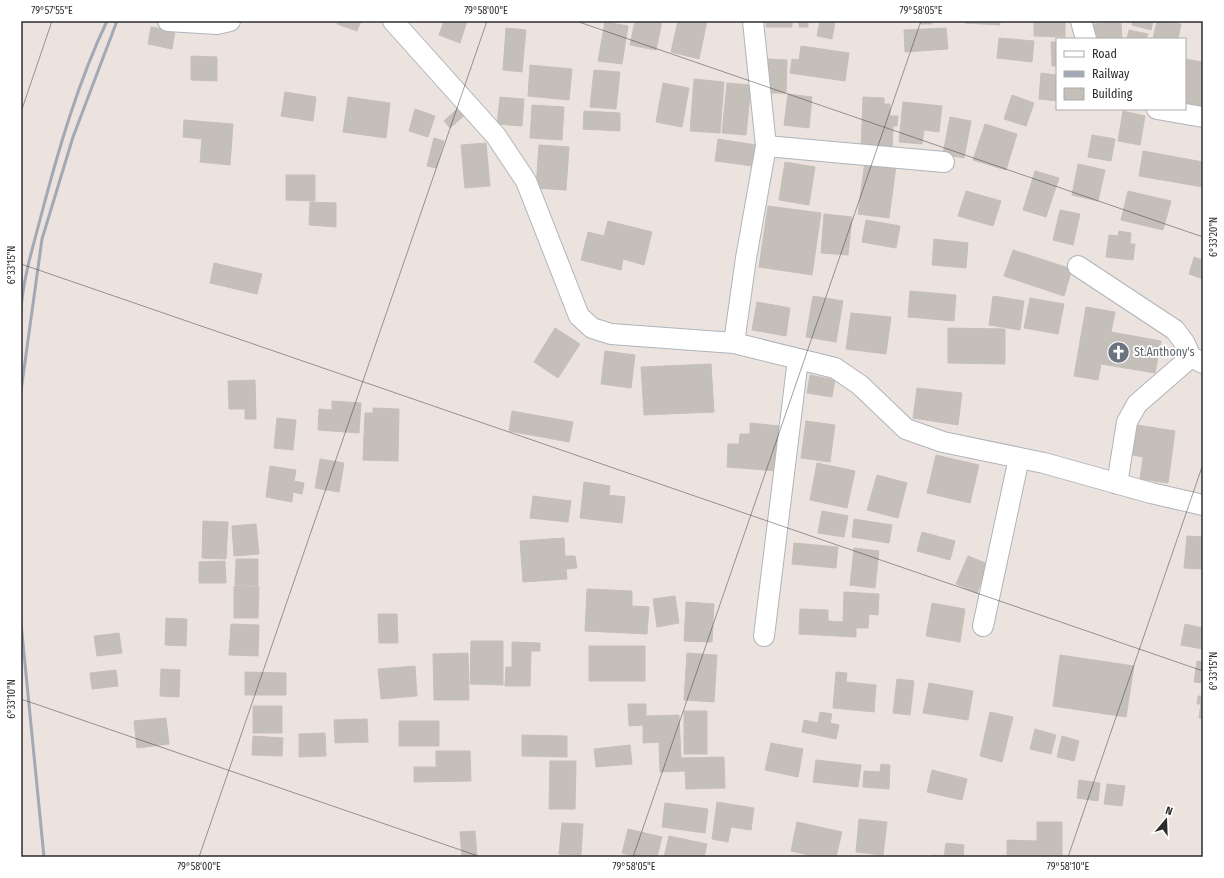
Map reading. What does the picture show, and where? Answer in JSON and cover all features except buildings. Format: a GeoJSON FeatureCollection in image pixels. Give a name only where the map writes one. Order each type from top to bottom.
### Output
{"type":"FeatureCollection","features":[{"type":"Feature","properties":{"kind":"street"},"geometry":{"type":"LineString","coordinates":[[168,21],[217,24],[230,21]]}},
{"type":"Feature","properties":{"kind":"street"},"geometry":{"type":"LineString","coordinates":[[393,21],[496,136],[526,182],[579,316],[592,328],[611,334],[734,343],[835,368],[860,385],[906,429],[943,442],[1044,463],[1117,484],[1203,505]]}},
{"type":"Feature","properties":{"kind":"street"},"geometry":{"type":"LineString","coordinates":[[734,343],[746,258],[766,146],[753,21]]}},
{"type":"Feature","properties":{"kind":"street"},"geometry":{"type":"LineString","coordinates":[[1081,21],[1086,38]]}},
{"type":"Feature","properties":{"kind":"street"},"geometry":{"type":"LineString","coordinates":[[1163,110],[1203,117]]}},
{"type":"Feature","properties":{"kind":"street"},"geometry":{"type":"LineString","coordinates":[[766,146],[944,162]]}},
{"type":"Feature","properties":{"kind":"street"},"geometry":{"type":"LineString","coordinates":[[1078,266],[1175,330],[1197,360],[1137,404],[1127,422],[1117,484]]}},
{"type":"Feature","properties":{"kind":"street"},"geometry":{"type":"LineString","coordinates":[[764,636],[798,359]]}},
{"type":"Feature","properties":{"kind":"street"},"geometry":{"type":"LineString","coordinates":[[983,626],[1018,458]]}},
{"type":"Feature","properties":{"kind":"railway"},"geometry":{"type":"LineString","coordinates":[[21,311],[29,263],[62,142],[78,92],[107,21]]}},
{"type":"Feature","properties":{"kind":"railway"},"geometry":{"type":"LineString","coordinates":[[21,391],[42,239],[73,137],[117,21]]}},
{"type":"Feature","properties":{"kind":"railway"},"geometry":{"type":"LineString","coordinates":[[21,623],[44,857]]}},
{"type":"Feature","properties":{"kind":"place","name":"St.Anthony's"},"geometry":{"type":"Point","coordinates":[1119,352]}}]}
